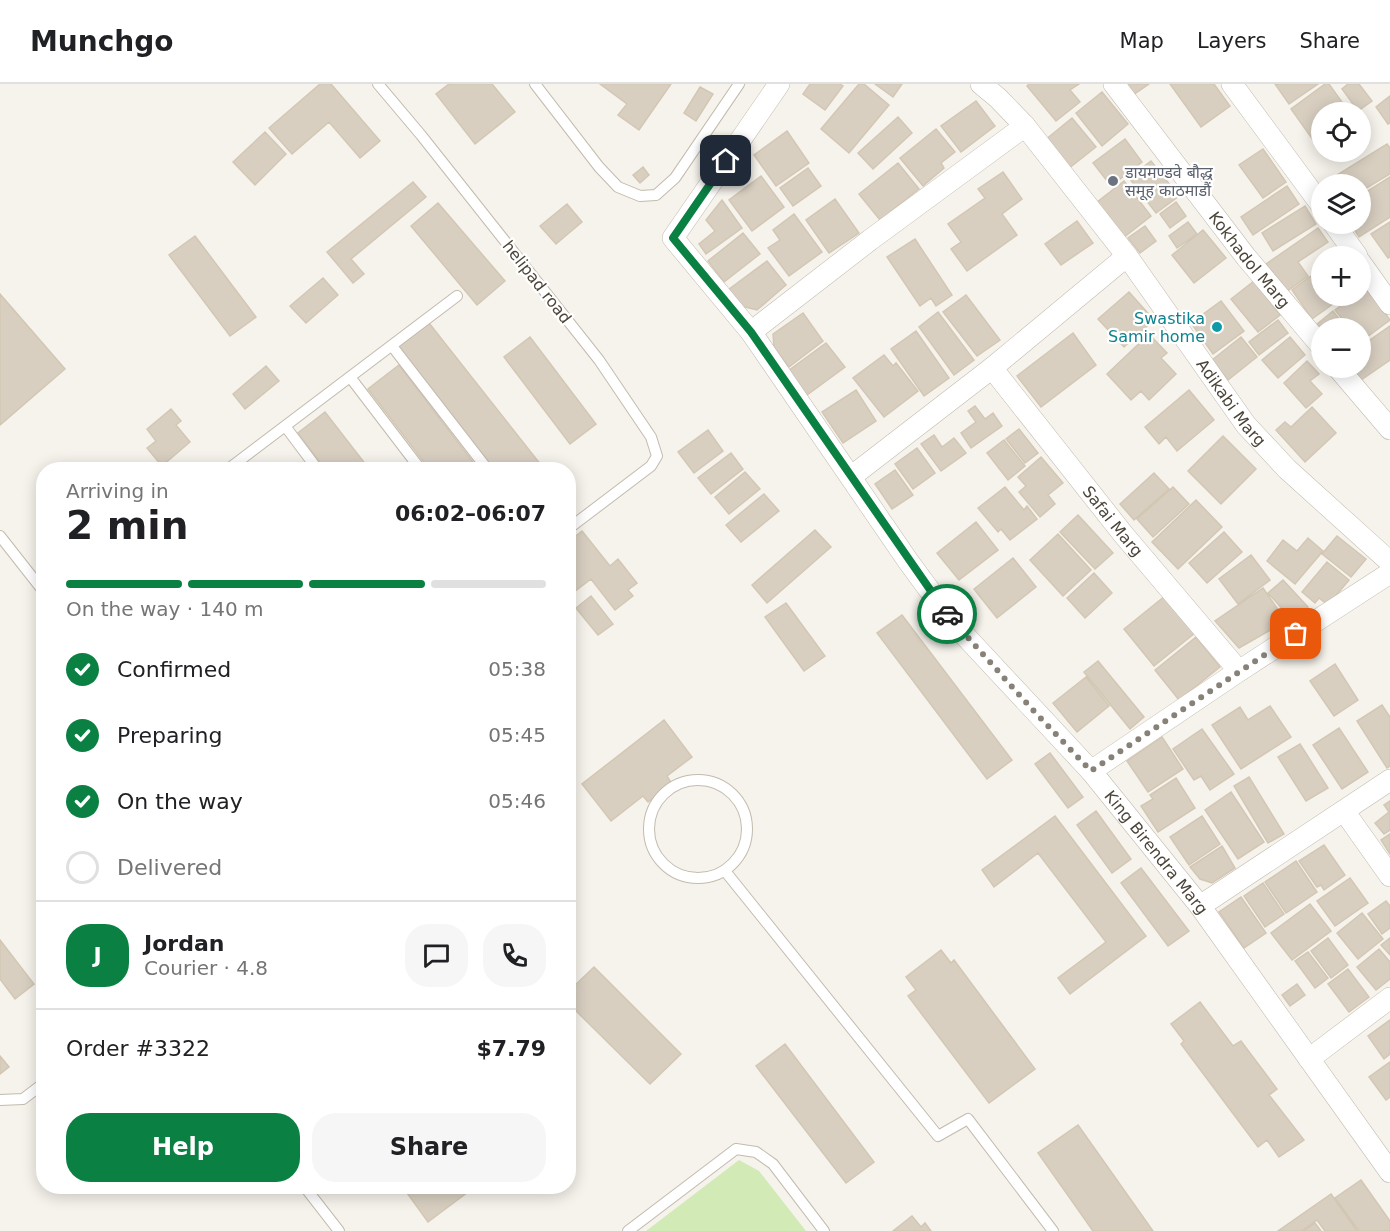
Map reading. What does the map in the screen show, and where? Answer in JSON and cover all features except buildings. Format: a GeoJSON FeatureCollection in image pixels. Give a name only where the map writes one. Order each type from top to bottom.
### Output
{"type":"FeatureCollection","features":[{"type":"Feature","properties":{"kind":"street","name":"King Birendra Marg"},"geometry":{"type":"LineString","coordinates":[[779,84],[673,238],[751,332],[908,561],[955,625],[1091,771],[1200,906],[1390,1172]]}},
{"type":"Feature","properties":{"kind":"street","name":"Adikabi Marg"},"geometry":{"type":"LineString","coordinates":[[981,84],[1025,126],[1127,256],[1246,424],[1287,469],[1390,562]]}},
{"type":"Feature","properties":{"kind":"street","name":"Kokhadol Marg"},"geometry":{"type":"LineString","coordinates":[[1114,84],[1246,257],[1311,334]]}},
{"type":"Feature","properties":{"kind":"street"},"geometry":{"type":"LineString","coordinates":[[1232,84],[1311,191]]}},
{"type":"Feature","properties":{"kind":"street"},"geometry":{"type":"LineString","coordinates":[[751,332],[870,240],[1025,126]]}},
{"type":"Feature","properties":{"kind":"street"},"geometry":{"type":"LineString","coordinates":[[852,477],[992,368],[1127,256]]}},
{"type":"Feature","properties":{"kind":"street"},"geometry":{"type":"LineString","coordinates":[[1371,277],[1390,304]]}},
{"type":"Feature","properties":{"kind":"street","name":"Safai Marg"},"geometry":{"type":"LineString","coordinates":[[992,368],[1123,534],[1239,671]]}},
{"type":"Feature","properties":{"kind":"street"},"geometry":{"type":"LineString","coordinates":[[1347,378],[1390,429]]}},
{"type":"Feature","properties":{"kind":"street"},"geometry":{"type":"LineString","coordinates":[[1091,771],[1390,573]]}},
{"type":"Feature","properties":{"kind":"street"},"geometry":{"type":"LineString","coordinates":[[1200,906],[1390,780]]}},
{"type":"Feature","properties":{"kind":"street"},"geometry":{"type":"LineString","coordinates":[[1344,811],[1390,876]]}},
{"type":"Feature","properties":{"kind":"street"},"geometry":{"type":"LineString","coordinates":[[1309,1059],[1390,998]]}},
{"type":"Feature","properties":{"kind":"lane","name":"helipad road"},"geometry":{"type":"LineString","coordinates":[[378,84],[599,360],[651,437],[657,456],[651,466],[576,523]]}},
{"type":"Feature","properties":{"kind":"lane"},"geometry":{"type":"LineString","coordinates":[[535,84],[598,167],[618,187],[640,196],[656,195],[675,178],[739,84]]}},
{"type":"Feature","properties":{"kind":"lane"},"geometry":{"type":"LineString","coordinates":[[238,462],[457,296]]}},
{"type":"Feature","properties":{"kind":"lane"},"geometry":{"type":"LineString","coordinates":[[392,346],[482,462]]}},
{"type":"Feature","properties":{"kind":"lane"},"geometry":{"type":"LineString","coordinates":[[350,377],[415,462]]}},
{"type":"Feature","properties":{"kind":"lane"},"geometry":{"type":"LineString","coordinates":[[285,426],[312,462]]}},
{"type":"Feature","properties":{"kind":"lane"},"geometry":{"type":"LineString","coordinates":[[0,536],[36,581]]}},
{"type":"Feature","properties":{"kind":"lane"},"geometry":{"type":"LineString","coordinates":[[700,781],[722,787],[734,796],[743,810],[747,827],[745,844],[737,859],[725,871],[709,877],[692,878],[676,873],[662,862],[653,850],[649,835],[650,820],[655,806],[664,794],[677,785],[700,781]]}},
{"type":"Feature","properties":{"kind":"lane"},"geometry":{"type":"LineString","coordinates":[[725,871],[938,1136],[968,1119],[1053,1231]]}},
{"type":"Feature","properties":{"kind":"lane"},"geometry":{"type":"LineString","coordinates":[[0,1101],[23,1099],[36,1089]]}},
{"type":"Feature","properties":{"kind":"lane"},"geometry":{"type":"LineString","coordinates":[[628,1231],[736,1149],[756,1152],[773,1164],[824,1231]]}},
{"type":"Feature","properties":{"kind":"lane"},"geometry":{"type":"LineString","coordinates":[[310,1194],[339,1231]]}},
{"type":"Feature","properties":{"kind":"green space"},"geometry":{"type":"Polygon","coordinates":[[[739,1160],[759,1171],[806,1231],[646,1231],[739,1160]]]}},
{"type":"Feature","properties":{"kind":"way so far"},"geometry":{"type":"LineString","coordinates":[[947,614],[1091,771],[1296,634]]}},
{"type":"Feature","properties":{"kind":"place","name":"डायमण्डवे बौद्ध समूह काठमाडौं"},"geometry":{"type":"Point","coordinates":[1113,181]}},
{"type":"Feature","properties":{"kind":"place","name":"Swastika Samir home"},"geometry":{"type":"Point","coordinates":[1217,327]}},
{"type":"Feature","properties":{"kind":"route"},"geometry":{"type":"LineString","coordinates":[[726,161],[673,238],[751,332],[947,614]]}}]}
